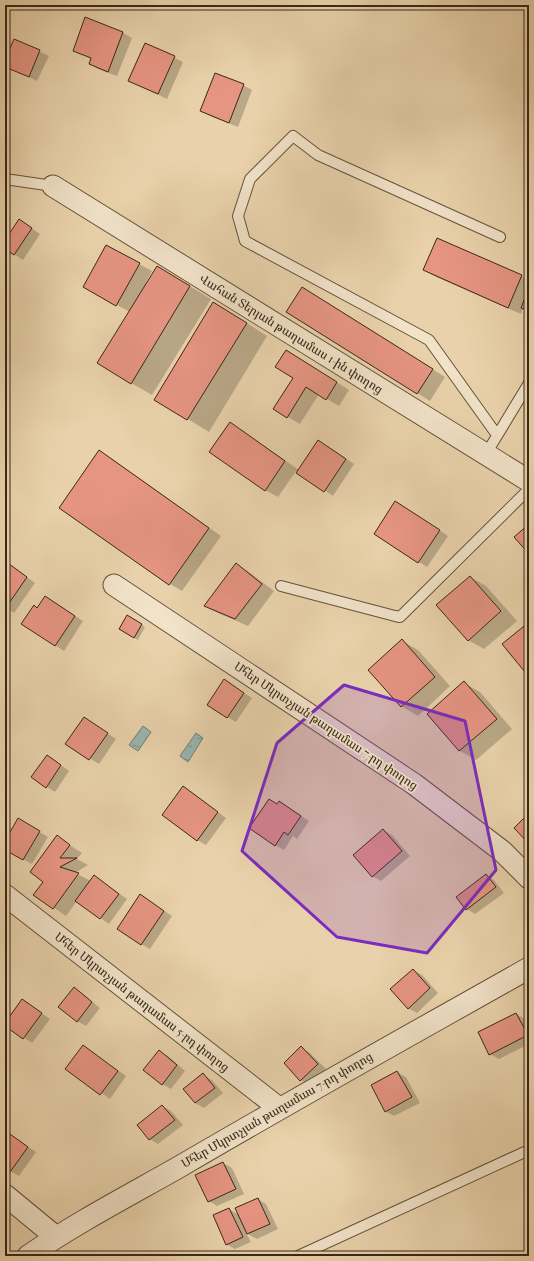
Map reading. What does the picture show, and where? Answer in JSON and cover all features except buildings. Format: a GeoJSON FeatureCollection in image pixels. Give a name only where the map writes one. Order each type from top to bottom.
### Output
{"type":"FeatureCollection","features":[{"type":"Feature","properties":{"kind":"street","name":"Վահան Տերյան թաղամաս 1-ին փողոց"},"geometry":{"type":"LineString","coordinates":[[53,186],[529,481]]}},
{"type":"Feature","properties":{"kind":"street","name":"Մհեր Մկրտչյան թաղամաս 7-րդ փողոց"},"geometry":{"type":"LineString","coordinates":[[114,585],[414,784],[502,851],[529,878]]}},
{"type":"Feature","properties":{"kind":"street","name":"Մհեր Մկրտչյան թաղամաս 5-րդ փողոց"},"geometry":{"type":"LineString","coordinates":[[5,895],[279,1108]]}},
{"type":"Feature","properties":{"kind":"street","name":"Մհեր Մկրտչյան թաղամաս 7-րդ փողոց"},"geometry":{"type":"LineString","coordinates":[[28,1256],[56,1237],[279,1108],[529,968]]}},
{"type":"Feature","properties":{"kind":"street"},"geometry":{"type":"LineString","coordinates":[[5,1195],[56,1237]]}},
{"type":"Feature","properties":{"kind":"lane"},"geometry":{"type":"LineString","coordinates":[[497,435],[429,340],[245,241],[238,216],[250,180],[293,136],[318,155],[500,237]]}},
{"type":"Feature","properties":{"kind":"lane"},"geometry":{"type":"LineString","coordinates":[[5,179],[53,186]]}},
{"type":"Feature","properties":{"kind":"lane"},"geometry":{"type":"LineString","coordinates":[[486,454],[529,383]]}},
{"type":"Feature","properties":{"kind":"lane"},"geometry":{"type":"LineString","coordinates":[[280,586],[400,617],[529,489]]}},
{"type":"Feature","properties":{"kind":"lane"},"geometry":{"type":"LineString","coordinates":[[298,1256],[529,1150]]}},
{"type":"Feature","properties":{"kind":"highlighted area"},"geometry":{"type":"Polygon","coordinates":[[[344,685],[465,721],[496,870],[427,953],[337,937],[242,851],[277,743],[344,685]]]}},
{"type":"Feature","properties":{"kind":"water"},"geometry":{"type":"Polygon","coordinates":[[[143,726],[151,732],[138,751],[129,745],[143,726]]]}},
{"type":"Feature","properties":{"kind":"water"},"geometry":{"type":"Polygon","coordinates":[[[196,733],[203,738],[188,762],[180,756],[196,733]]]}}]}
